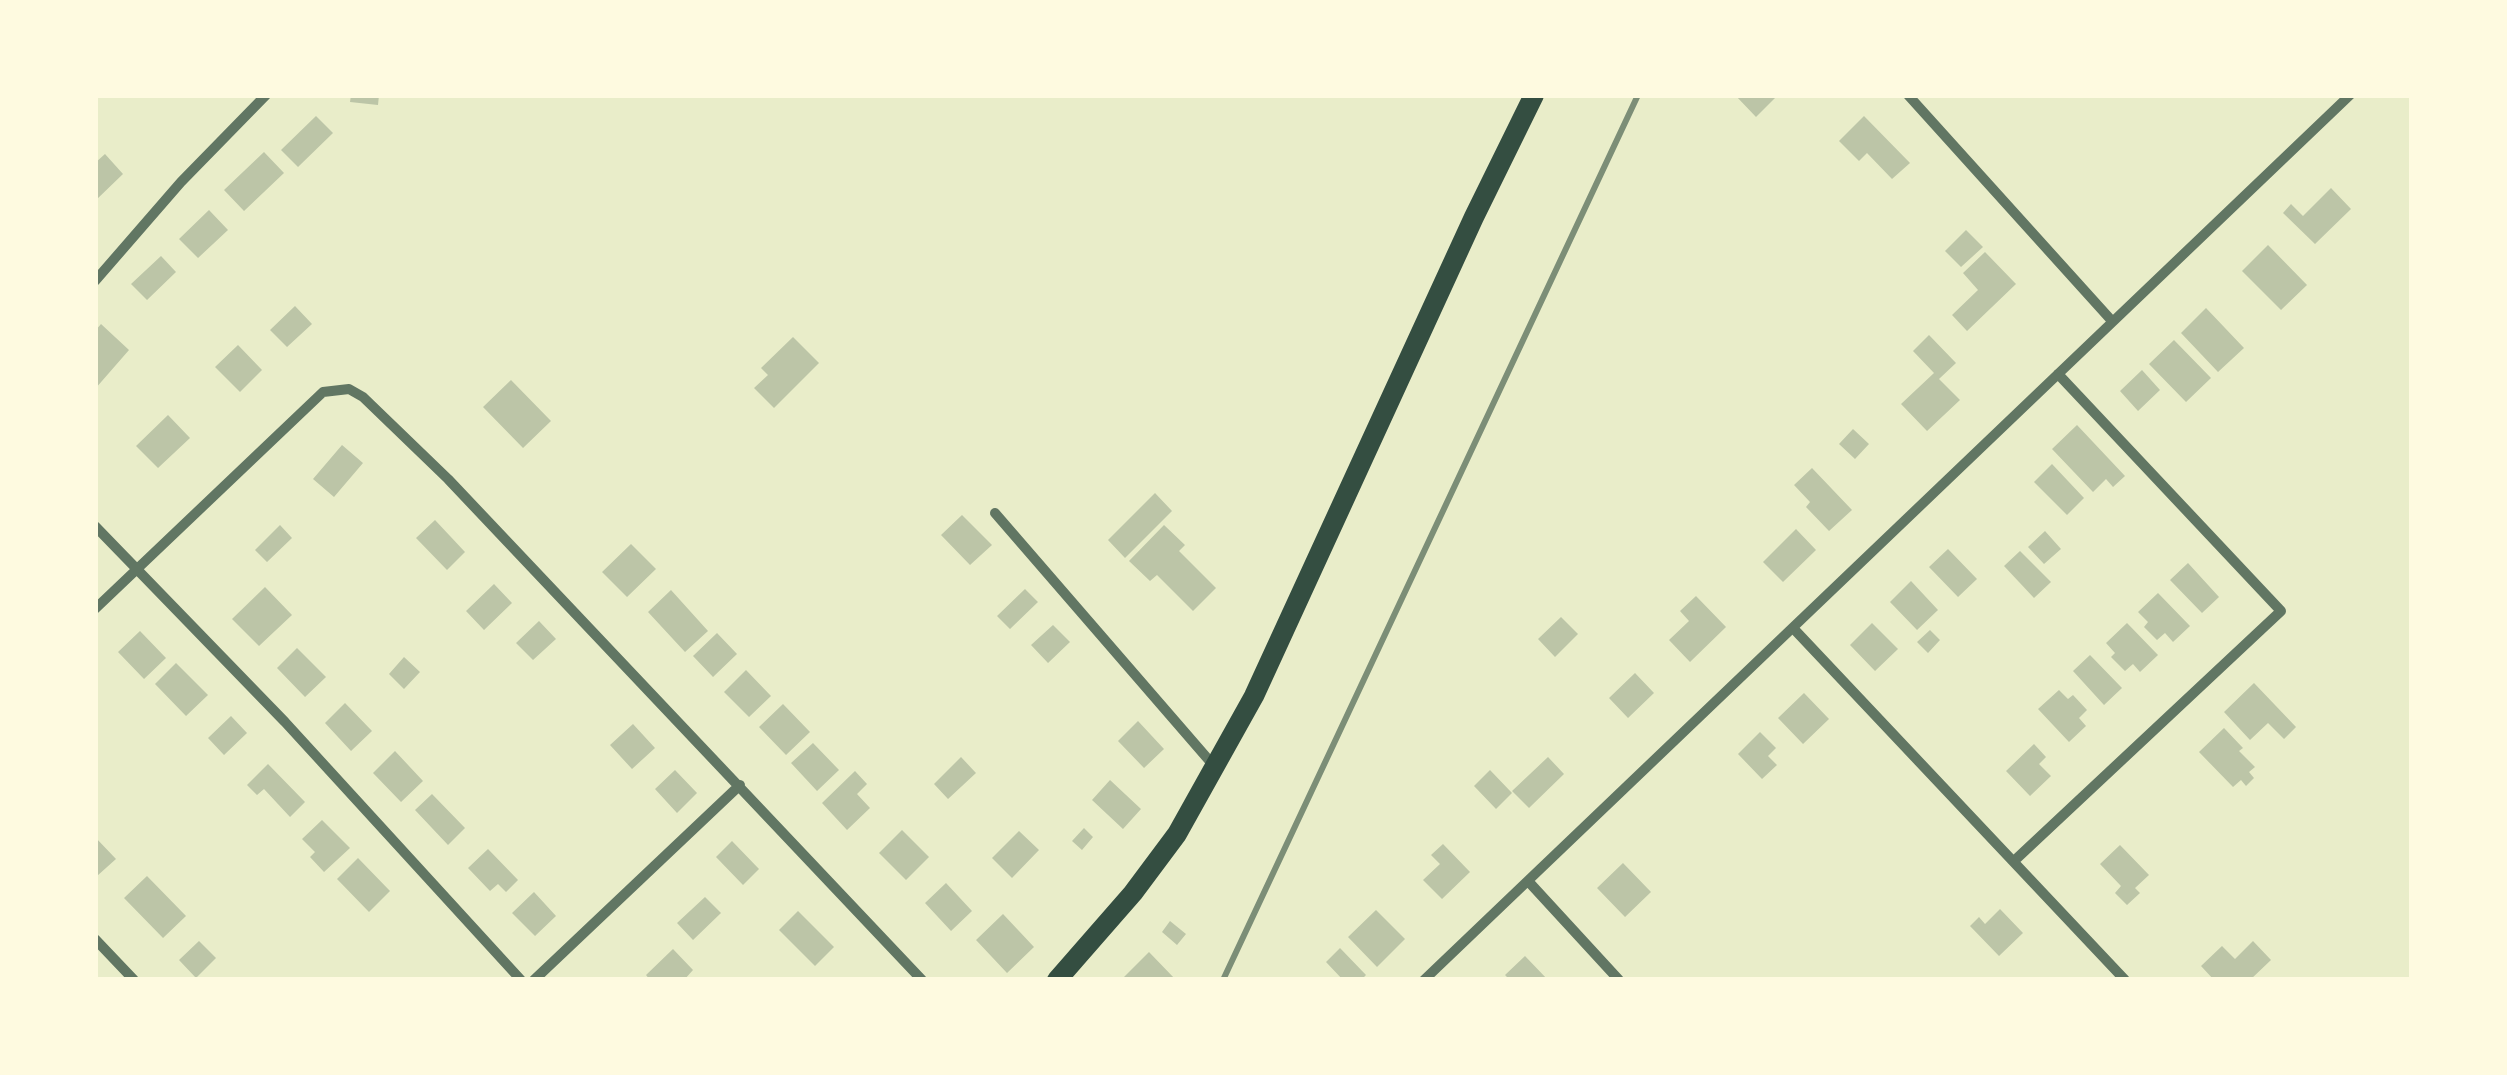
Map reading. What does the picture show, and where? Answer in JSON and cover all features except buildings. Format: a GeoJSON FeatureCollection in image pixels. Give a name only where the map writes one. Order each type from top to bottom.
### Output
{"type":"FeatureCollection","features":[{"type":"Feature","properties":{"kind":"main road"},"geometry":{"type":"LineString","coordinates":[[1057,980],[1166,849],[1254,696],[1534,95]]}},
{"type":"Feature","properties":{"kind":"street"},"geometry":{"type":"LineString","coordinates":[[95,281],[266,95]]}},
{"type":"Feature","properties":{"kind":"street"},"geometry":{"type":"LineString","coordinates":[[1908,95],[2112,321]]}},
{"type":"Feature","properties":{"kind":"street"},"geometry":{"type":"LineString","coordinates":[[1424,980],[2350,95]]}},
{"type":"Feature","properties":{"kind":"street"},"geometry":{"type":"LineString","coordinates":[[2014,861],[2281,611],[2058,374]]}},
{"type":"Feature","properties":{"kind":"street"},"geometry":{"type":"LineString","coordinates":[[95,610],[288,422],[323,392],[349,390],[380,411],[740,784],[922,980]]}},
{"type":"Feature","properties":{"kind":"street"},"geometry":{"type":"LineString","coordinates":[[995,513],[1214,767]]}},
{"type":"Feature","properties":{"kind":"street"},"geometry":{"type":"LineString","coordinates":[[95,526],[284,722],[521,980]]}},
{"type":"Feature","properties":{"kind":"street"},"geometry":{"type":"LineString","coordinates":[[1793,628],[2125,980]]}},
{"type":"Feature","properties":{"kind":"street"},"geometry":{"type":"LineString","coordinates":[[534,980],[740,784]]}},
{"type":"Feature","properties":{"kind":"street"},"geometry":{"type":"LineString","coordinates":[[1528,881],[1618,980]]}},
{"type":"Feature","properties":{"kind":"street"},"geometry":{"type":"LineString","coordinates":[[95,939],[134,980]]}},
{"type":"Feature","properties":{"kind":"railway"},"geometry":{"type":"LineString","coordinates":[[1223,980],[1638,95]]}}]}
